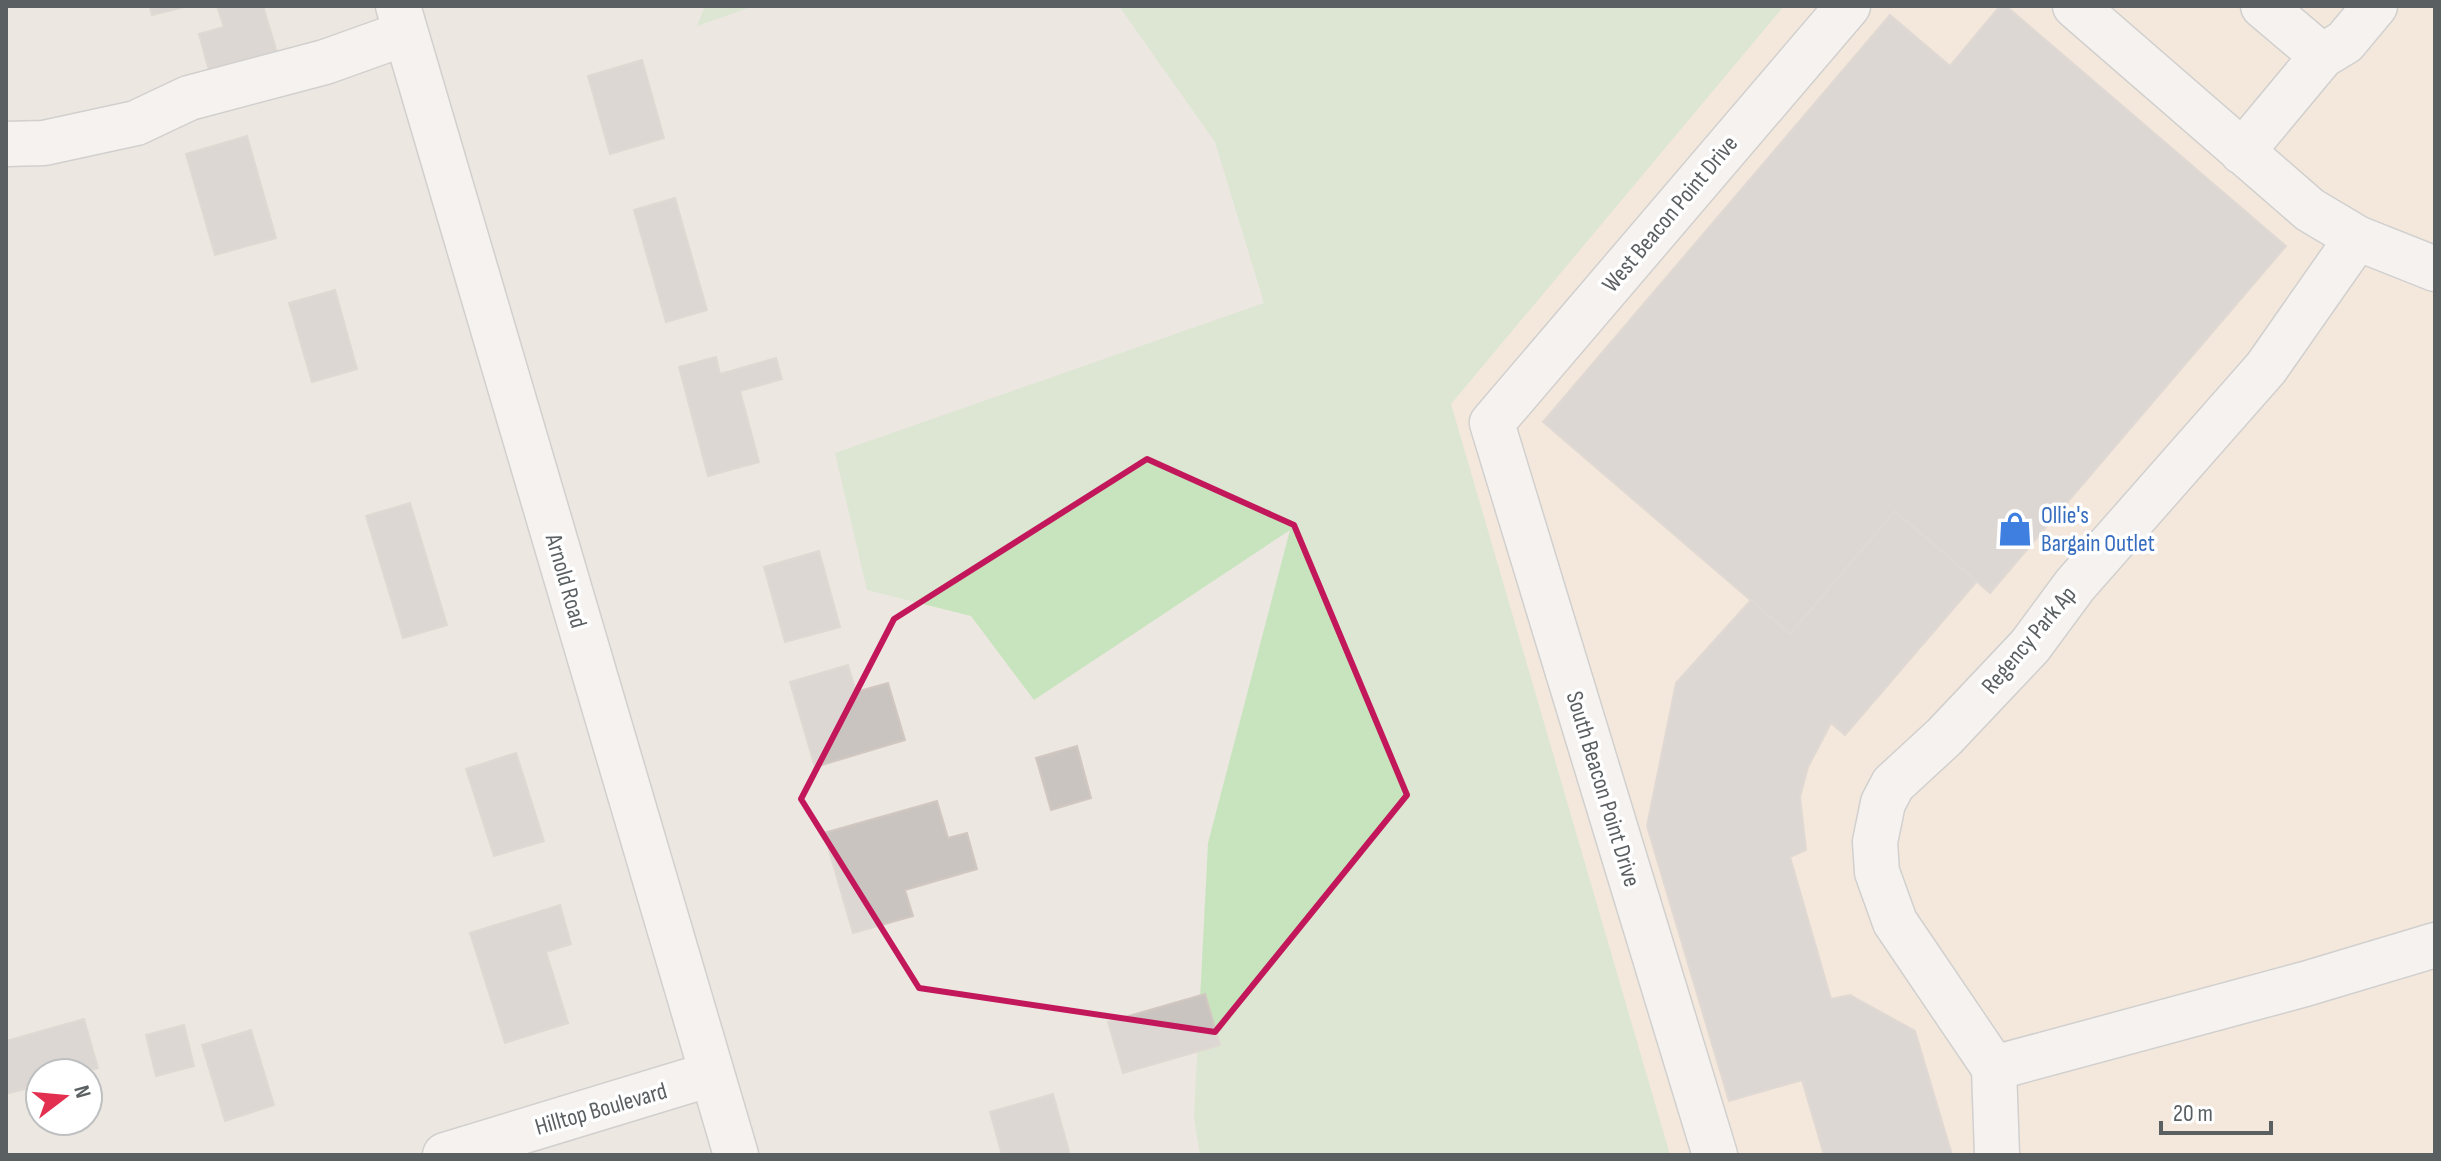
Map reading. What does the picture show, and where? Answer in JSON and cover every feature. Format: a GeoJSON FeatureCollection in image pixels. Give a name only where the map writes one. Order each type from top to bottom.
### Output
{"type":"FeatureCollection","features":[{"type":"Feature","properties":{"kind":"street","name":"West Beacon Point Drive"},"geometry":{"type":"LineString","coordinates":[[1492,423],[1848,6]]}},
{"type":"Feature","properties":{"kind":"street"},"geometry":{"type":"LineString","coordinates":[[2075,6],[2310,210],[2357,238],[2435,269]]}},
{"type":"Feature","properties":{"kind":"street"},"geometry":{"type":"LineString","coordinates":[[2263,6],[2322,56]]}},
{"type":"Feature","properties":{"kind":"street"},"geometry":{"type":"LineString","coordinates":[[2242,152],[2322,56],[2345,42],[2375,6]]}},
{"type":"Feature","properties":{"kind":"street"},"geometry":{"type":"LineString","coordinates":[[6,144],[44,143],[136,123],[189,98],[325,62],[402,19]]}},
{"type":"Feature","properties":{"kind":"street","name":"Arnold Road"},"geometry":{"type":"LineString","coordinates":[[402,19],[736,1155]]}},
{"type":"Feature","properties":{"kind":"street","name":"Regency Park Ap"},"geometry":{"type":"LineString","coordinates":[[1994,1068],[1895,922],[1877,872],[1875,842],[1883,803],[1893,784],[1944,737],[2030,646],[2075,585],[2266,368],[2357,238]]}},
{"type":"Feature","properties":{"kind":"street","name":"South Beacon Point Drive"},"geometry":{"type":"LineString","coordinates":[[1492,423],[1715,1155]]}},
{"type":"Feature","properties":{"kind":"street"},"geometry":{"type":"LineString","coordinates":[[1997,1155],[1994,1068],[2305,984],[2435,945]]}},
{"type":"Feature","properties":{"kind":"street","name":"Hilltop Boulevard"},"geometry":{"type":"LineString","coordinates":[[445,1155],[711,1074]]}},
{"type":"Feature","properties":{"kind":"highlighted area"},"geometry":{"type":"Polygon","coordinates":[[[1147,459],[1294,525],[1407,795],[1215,1032],[919,988],[801,799],[894,619],[1147,459]]]}},
{"type":"Feature","properties":{"kind":"shaded area"},"geometry":{"type":"Polygon","coordinates":[[[1784,6],[2435,6],[2435,1155],[1670,1155],[1451,404],[1784,6]]]}},
{"type":"Feature","properties":{"kind":"green space"},"geometry":{"type":"Polygon","coordinates":[[[705,6],[754,6],[697,26],[705,6]]]}},
{"type":"Feature","properties":{"kind":"green space"},"geometry":{"type":"Polygon","coordinates":[[[1119,6],[1784,6],[1451,404],[1670,1155],[1200,1155],[1194,1117],[1208,843],[1290,530],[1034,700],[971,616],[867,590],[835,453],[1264,303],[1215,142],[1119,6]]]}},
{"type":"Feature","properties":{"kind":"building"},"geometry":{"type":"Polygon","coordinates":[[[150,6],[188,6],[152,15],[150,6]]]}},
{"type":"Feature","properties":{"kind":"building"},"geometry":{"type":"Polygon","coordinates":[[[217,6],[263,6],[279,59],[211,78],[199,34],[224,27],[217,6]]]}},
{"type":"Feature","properties":{"kind":"building"},"geometry":{"type":"Polygon","coordinates":[[[2000,6],[2006,6],[2286,246],[1990,593],[1895,511],[1790,634],[1543,422],[1890,15],[1950,66],[2000,6]]]}},
{"type":"Feature","properties":{"kind":"building"},"geometry":{"type":"Polygon","coordinates":[[[642,60],[664,138],[610,154],[588,76],[642,60]]]}},
{"type":"Feature","properties":{"kind":"building"},"geometry":{"type":"Polygon","coordinates":[[[247,136],[276,238],[215,255],[186,154],[247,136]]]}},
{"type":"Feature","properties":{"kind":"building"},"geometry":{"type":"Polygon","coordinates":[[[675,198],[707,310],[666,322],[634,210],[675,198]]]}},
{"type":"Feature","properties":{"kind":"building"},"geometry":{"type":"Polygon","coordinates":[[[335,290],[357,369],[312,382],[289,303],[335,290]]]}},
{"type":"Feature","properties":{"kind":"building"},"geometry":{"type":"Polygon","coordinates":[[[716,357],[720,374],[776,358],[782,379],[740,391],[759,462],[708,476],[679,367],[716,357]]]}},
{"type":"Feature","properties":{"kind":"building"},"geometry":{"type":"Polygon","coordinates":[[[410,503],[447,625],[403,638],[366,516],[410,503]]]}},
{"type":"Feature","properties":{"kind":"building"},"geometry":{"type":"Polygon","coordinates":[[[1895,511],[1977,581],[1845,735],[1831,723],[1808,767],[1800,797],[1806,850],[1790,857],[1831,999],[1850,995],[1915,1031],[1952,1155],[1824,1155],[1802,1080],[1729,1101],[1647,826],[1676,683],[1751,600],[1790,634],[1895,511]]]}},
{"type":"Feature","properties":{"kind":"building"},"geometry":{"type":"Polygon","coordinates":[[[819,551],[840,627],[785,642],[764,567],[819,551]]]}},
{"type":"Feature","properties":{"kind":"building"},"geometry":{"type":"Polygon","coordinates":[[[848,665],[856,692],[888,683],[905,740],[815,767],[790,682],[848,665]]]}},
{"type":"Feature","properties":{"kind":"building"},"geometry":{"type":"Polygon","coordinates":[[[1077,746],[1091,798],[1051,810],[1036,758],[1077,746]]]}},
{"type":"Feature","properties":{"kind":"building"},"geometry":{"type":"Polygon","coordinates":[[[516,753],[544,841],[494,856],[466,769],[516,753]]]}},
{"type":"Feature","properties":{"kind":"building"},"geometry":{"type":"Polygon","coordinates":[[[937,801],[948,838],[967,833],[977,869],[905,890],[913,916],[853,933],[824,833],[937,801]]]}},
{"type":"Feature","properties":{"kind":"building"},"geometry":{"type":"Polygon","coordinates":[[[560,905],[571,944],[546,952],[568,1023],[505,1043],[470,933],[560,905]]]}},
{"type":"Feature","properties":{"kind":"building"},"geometry":{"type":"Polygon","coordinates":[[[1205,994],[1220,1045],[1123,1073],[1108,1022],[1205,994]]]}},
{"type":"Feature","properties":{"kind":"building"},"geometry":{"type":"Polygon","coordinates":[[[84,1019],[95,1057],[24,1057],[24,1089],[6,1094],[6,1041],[84,1019]]]}},
{"type":"Feature","properties":{"kind":"building"},"geometry":{"type":"Polygon","coordinates":[[[184,1025],[194,1066],[156,1076],[146,1035],[184,1025]]]}},
{"type":"Feature","properties":{"kind":"building"},"geometry":{"type":"Polygon","coordinates":[[[251,1030],[274,1105],[225,1121],[202,1045],[251,1030]]]}},
{"type":"Feature","properties":{"kind":"building"},"geometry":{"type":"Polygon","coordinates":[[[1053,1094],[1070,1155],[1002,1155],[990,1112],[1053,1094]]]}},
{"type":"Feature","properties":{"kind":"place","name":"Ollie's Bargain Outlet"},"geometry":{"type":"Point","coordinates":[2015,529]}}]}
